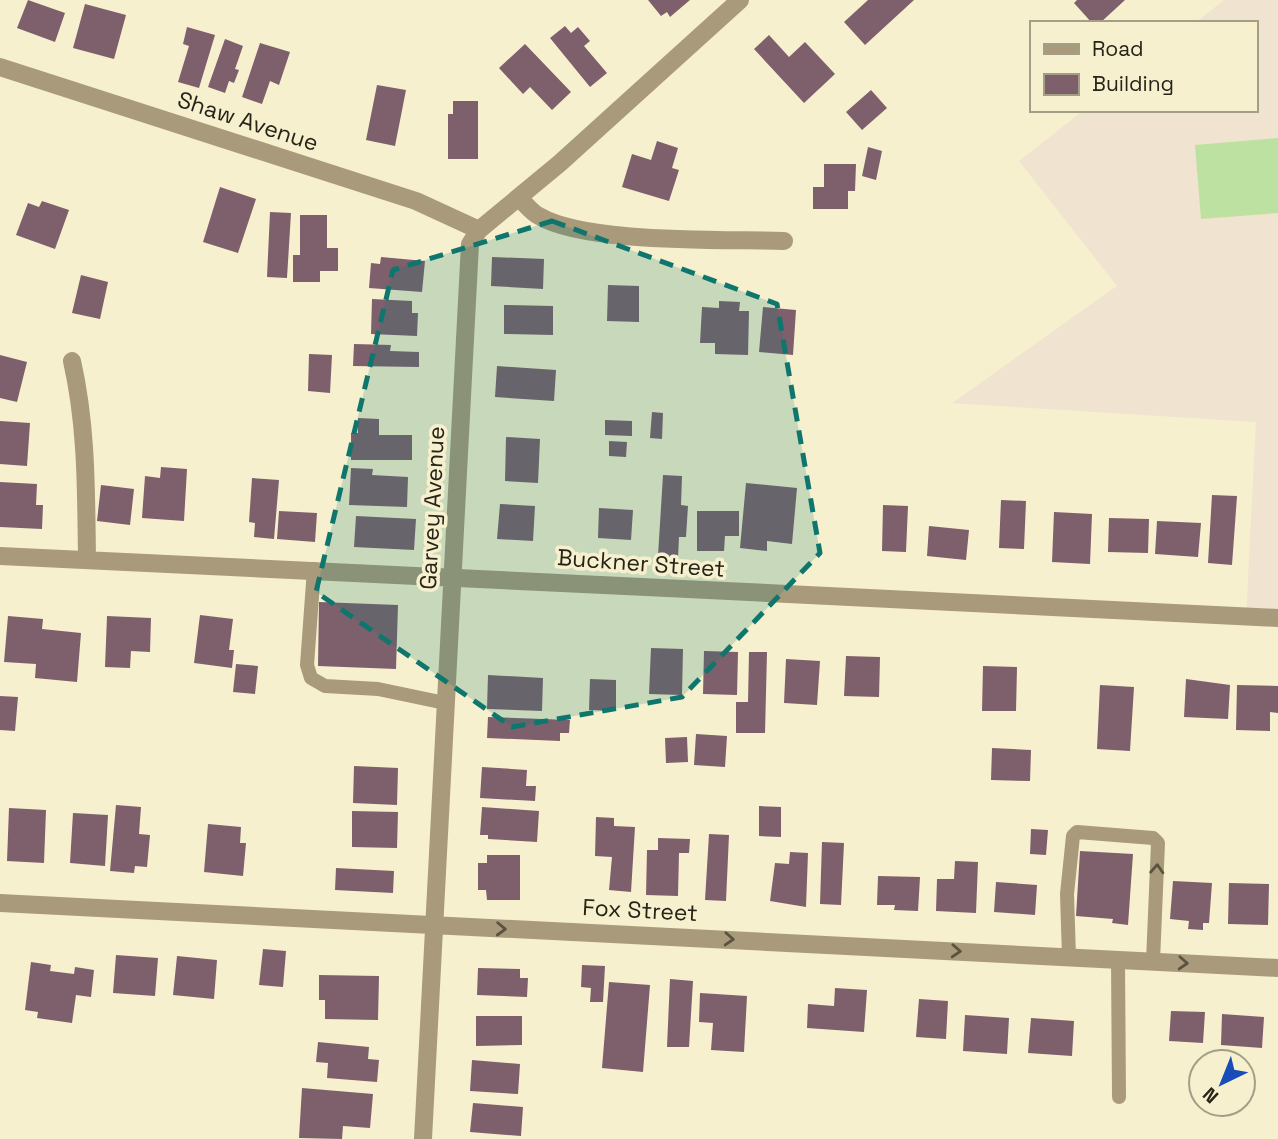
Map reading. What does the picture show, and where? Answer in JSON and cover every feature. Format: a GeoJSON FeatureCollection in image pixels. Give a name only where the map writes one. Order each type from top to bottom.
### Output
{"type":"FeatureCollection","features":[{"type":"Feature","properties":{"kind":"street"},"geometry":{"type":"LineString","coordinates":[[479,230],[519,198],[740,0]]}},
{"type":"Feature","properties":{"kind":"street","name":"Shaw Avenue"},"geometry":{"type":"LineString","coordinates":[[0,67],[416,201],[479,230]]}},
{"type":"Feature","properties":{"kind":"street"},"geometry":{"type":"LineString","coordinates":[[519,198],[538,215],[575,228],[620,235],[785,241]]}},
{"type":"Feature","properties":{"kind":"street","name":"Garvey Avenue"},"geometry":{"type":"LineString","coordinates":[[423,1139],[470,244],[479,230]]}},
{"type":"Feature","properties":{"kind":"street"},"geometry":{"type":"LineString","coordinates":[[72,361],[86,443],[87,559]]}},
{"type":"Feature","properties":{"kind":"street","name":"Buckner Street"},"geometry":{"type":"LineString","coordinates":[[0,556],[453,575],[750,595],[1278,618]]}},
{"type":"Feature","properties":{"kind":"street","name":"Fox Street"},"geometry":{"type":"LineString","coordinates":[[0,903],[1278,968]]}},
{"type":"Feature","properties":{"kind":"lane"},"geometry":{"type":"LineString","coordinates":[[314,569],[307,665],[311,678],[325,686],[378,689],[446,704]]}},
{"type":"Feature","properties":{"kind":"lane"},"geometry":{"type":"LineString","coordinates":[[1069,957],[1067,894],[1073,836],[1077,832],[1153,838],[1158,843],[1153,961]]}},
{"type":"Feature","properties":{"kind":"lane"},"geometry":{"type":"LineString","coordinates":[[1118,960],[1119,1097]]}},
{"type":"Feature","properties":{"kind":"highlighted area"},"geometry":{"type":"Polygon","coordinates":[[[552,221],[777,304],[820,553],[682,697],[512,727],[316,592],[393,270],[552,221]]]}},
{"type":"Feature","properties":{"kind":"shaded area"},"geometry":{"type":"Polygon","coordinates":[[[1224,0],[1278,0],[1278,618],[1246,617],[1256,422],[952,403],[1117,286],[1019,161],[1081,112],[1257,112],[1257,21],[1198,21],[1224,0]]]}},
{"type":"Feature","properties":{"kind":"green space"},"geometry":{"type":"Polygon","coordinates":[[[1278,138],[1278,213],[1201,219],[1195,145],[1278,138]]]}},
{"type":"Feature","properties":{"kind":"building"},"geometry":{"type":"Polygon","coordinates":[[[28,0],[65,13],[55,42],[17,28],[28,0]]]}},
{"type":"Feature","properties":{"kind":"building"},"geometry":{"type":"Polygon","coordinates":[[[648,0],[690,0],[670,17],[667,12],[661,16],[648,0]]]}},
{"type":"Feature","properties":{"kind":"building"},"geometry":{"type":"Polygon","coordinates":[[[868,0],[914,0],[865,45],[844,22],[868,0]]]}},
{"type":"Feature","properties":{"kind":"building"},"geometry":{"type":"Polygon","coordinates":[[[1077,0],[1125,0],[1102,21],[1090,21],[1074,3],[1077,0]]]}},
{"type":"Feature","properties":{"kind":"building"},"geometry":{"type":"Polygon","coordinates":[[[85,4],[126,15],[114,59],[73,48],[85,4]]]}},
{"type":"Feature","properties":{"kind":"building"},"geometry":{"type":"Polygon","coordinates":[[[565,26],[571,33],[578,27],[590,41],[584,46],[607,73],[590,87],[550,38],[565,26]]]}},
{"type":"Feature","properties":{"kind":"building"},"geometry":{"type":"Polygon","coordinates":[[[187,27],[215,35],[199,88],[178,82],[189,46],[183,44],[187,27]]]}},
{"type":"Feature","properties":{"kind":"building"},"geometry":{"type":"Polygon","coordinates":[[[769,35],[789,57],[805,42],[835,74],[804,103],[754,49],[769,35]]]}},
{"type":"Feature","properties":{"kind":"building"},"geometry":{"type":"Polygon","coordinates":[[[225,39],[243,46],[235,69],[239,70],[234,83],[229,81],[225,93],[208,87],[225,39]]]}},
{"type":"Feature","properties":{"kind":"building"},"geometry":{"type":"Polygon","coordinates":[[[260,43],[290,52],[279,85],[270,81],[262,104],[242,97],[260,43]]]}},
{"type":"Feature","properties":{"kind":"building"},"geometry":{"type":"Polygon","coordinates":[[[525,44],[571,92],[552,110],[530,87],[523,94],[499,68],[525,44]]]}},
{"type":"Feature","properties":{"kind":"building"},"geometry":{"type":"Polygon","coordinates":[[[377,85],[406,90],[395,146],[366,140],[377,85]]]}},
{"type":"Feature","properties":{"kind":"building"},"geometry":{"type":"Polygon","coordinates":[[[871,90],[887,108],[862,130],[846,112],[871,90]]]}},
{"type":"Feature","properties":{"kind":"building"},"geometry":{"type":"Polygon","coordinates":[[[453,101],[478,101],[478,159],[448,159],[448,114],[453,114],[453,101]]]}},
{"type":"Feature","properties":{"kind":"building"},"geometry":{"type":"Polygon","coordinates":[[[657,141],[678,148],[672,168],[679,170],[669,201],[622,187],[632,154],[651,160],[657,141]]]}},
{"type":"Feature","properties":{"kind":"building"},"geometry":{"type":"Polygon","coordinates":[[[868,147],[882,151],[876,180],[862,176],[868,147]]]}},
{"type":"Feature","properties":{"kind":"building"},"geometry":{"type":"Polygon","coordinates":[[[824,164],[856,164],[855,191],[848,191],[848,209],[813,209],[813,187],[824,187],[824,164]]]}},
{"type":"Feature","properties":{"kind":"building"},"geometry":{"type":"Polygon","coordinates":[[[220,187],[256,199],[238,253],[203,242],[220,187]]]}},
{"type":"Feature","properties":{"kind":"building"},"geometry":{"type":"Polygon","coordinates":[[[42,201],[69,210],[55,249],[16,235],[28,203],[39,207],[42,201]]]}},
{"type":"Feature","properties":{"kind":"building"},"geometry":{"type":"Polygon","coordinates":[[[270,212],[291,213],[287,278],[267,277],[270,212]]]}},
{"type":"Feature","properties":{"kind":"building"},"geometry":{"type":"Polygon","coordinates":[[[300,215],[327,215],[327,248],[338,248],[338,271],[320,271],[320,282],[293,282],[293,255],[300,255],[300,215]]]}},
{"type":"Feature","properties":{"kind":"building"},"geometry":{"type":"Polygon","coordinates":[[[381,257],[425,261],[422,292],[369,288],[371,263],[380,264],[381,257]]]}},
{"type":"Feature","properties":{"kind":"building"},"geometry":{"type":"Polygon","coordinates":[[[492,257],[544,259],[543,289],[491,286],[492,257]]]}},
{"type":"Feature","properties":{"kind":"building"},"geometry":{"type":"Polygon","coordinates":[[[81,275],[108,282],[100,319],[72,313],[81,275]]]}},
{"type":"Feature","properties":{"kind":"building"},"geometry":{"type":"Polygon","coordinates":[[[608,285],[639,286],[639,322],[607,321],[608,285]]]}},
{"type":"Feature","properties":{"kind":"building"},"geometry":{"type":"Polygon","coordinates":[[[372,299],[412,301],[412,313],[418,313],[417,336],[371,334],[372,299]]]}},
{"type":"Feature","properties":{"kind":"building"},"geometry":{"type":"Polygon","coordinates":[[[719,301],[740,302],[739,311],[749,311],[748,355],[715,354],[715,343],[700,343],[702,307],[719,308],[719,301]]]}},
{"type":"Feature","properties":{"kind":"building"},"geometry":{"type":"Polygon","coordinates":[[[504,305],[553,306],[553,335],[504,334],[504,305]]]}},
{"type":"Feature","properties":{"kind":"building"},"geometry":{"type":"Polygon","coordinates":[[[763,307],[796,310],[793,355],[759,352],[763,307]]]}},
{"type":"Feature","properties":{"kind":"building"},"geometry":{"type":"Polygon","coordinates":[[[354,344],[391,345],[390,351],[419,352],[419,367],[353,366],[354,344]]]}},
{"type":"Feature","properties":{"kind":"building"},"geometry":{"type":"Polygon","coordinates":[[[309,354],[332,355],[330,393],[308,391],[309,354]]]}},
{"type":"Feature","properties":{"kind":"building"},"geometry":{"type":"Polygon","coordinates":[[[0,355],[27,362],[17,402],[0,398],[0,355]]]}},
{"type":"Feature","properties":{"kind":"building"},"geometry":{"type":"Polygon","coordinates":[[[497,366],[556,370],[554,401],[495,397],[497,366]]]}},
{"type":"Feature","properties":{"kind":"building"},"geometry":{"type":"Polygon","coordinates":[[[652,412],[663,413],[662,439],[650,438],[652,412]]]}},
{"type":"Feature","properties":{"kind":"building"},"geometry":{"type":"Polygon","coordinates":[[[358,418],[379,419],[379,435],[412,435],[412,460],[351,460],[351,433],[358,433],[358,418]]]}},
{"type":"Feature","properties":{"kind":"building"},"geometry":{"type":"Polygon","coordinates":[[[605,420],[632,421],[632,436],[605,435],[605,420]]]}},
{"type":"Feature","properties":{"kind":"building"},"geometry":{"type":"Polygon","coordinates":[[[0,421],[30,423],[27,466],[0,464],[0,421]]]}},
{"type":"Feature","properties":{"kind":"building"},"geometry":{"type":"Polygon","coordinates":[[[506,437],[540,439],[538,483],[505,481],[506,437]]]}},
{"type":"Feature","properties":{"kind":"building"},"geometry":{"type":"Polygon","coordinates":[[[609,441],[627,442],[626,457],[609,456],[609,441]]]}},
{"type":"Feature","properties":{"kind":"building"},"geometry":{"type":"Polygon","coordinates":[[[161,467],[187,469],[184,521],[142,518],[145,476],[160,478],[161,467]]]}},
{"type":"Feature","properties":{"kind":"building"},"geometry":{"type":"Polygon","coordinates":[[[351,468],[373,469],[372,475],[408,477],[407,507],[349,505],[351,468]]]}},
{"type":"Feature","properties":{"kind":"building"},"geometry":{"type":"Polygon","coordinates":[[[663,475],[682,476],[681,505],[688,506],[686,537],[679,537],[678,558],[658,556],[663,475]]]}},
{"type":"Feature","properties":{"kind":"building"},"geometry":{"type":"Polygon","coordinates":[[[252,478],[279,480],[274,539],[254,537],[255,523],[249,522],[252,478]]]}},
{"type":"Feature","properties":{"kind":"building"},"geometry":{"type":"Polygon","coordinates":[[[0,482],[37,484],[36,505],[43,505],[42,529],[0,527],[0,482]]]}},
{"type":"Feature","properties":{"kind":"building"},"geometry":{"type":"Polygon","coordinates":[[[746,483],[797,488],[792,544],[767,541],[767,551],[740,548],[746,483]]]}},
{"type":"Feature","properties":{"kind":"building"},"geometry":{"type":"Polygon","coordinates":[[[101,485],[134,489],[130,525],[97,521],[101,485]]]}},
{"type":"Feature","properties":{"kind":"building"},"geometry":{"type":"Polygon","coordinates":[[[1212,495],[1237,496],[1232,565],[1208,563],[1212,495]]]}},
{"type":"Feature","properties":{"kind":"building"},"geometry":{"type":"Polygon","coordinates":[[[1001,500],[1026,501],[1024,549],[999,548],[1001,500]]]}},
{"type":"Feature","properties":{"kind":"building"},"geometry":{"type":"Polygon","coordinates":[[[500,504],[535,506],[533,541],[497,539],[500,504]]]}},
{"type":"Feature","properties":{"kind":"building"},"geometry":{"type":"Polygon","coordinates":[[[883,505],[908,506],[906,552],[882,551],[883,505]]]}},
{"type":"Feature","properties":{"kind":"building"},"geometry":{"type":"Polygon","coordinates":[[[599,508],[633,510],[631,540],[598,538],[599,508]]]}},
{"type":"Feature","properties":{"kind":"building"},"geometry":{"type":"Polygon","coordinates":[[[279,511],[317,513],[315,542],[277,539],[279,511]]]}},
{"type":"Feature","properties":{"kind":"building"},"geometry":{"type":"Polygon","coordinates":[[[697,511],[739,511],[739,536],[725,536],[724,551],[697,551],[697,511]]]}},
{"type":"Feature","properties":{"kind":"building"},"geometry":{"type":"Polygon","coordinates":[[[1054,512],[1092,514],[1090,564],[1052,562],[1054,512]]]}},
{"type":"Feature","properties":{"kind":"building"},"geometry":{"type":"Polygon","coordinates":[[[356,516],[416,519],[414,550],[354,547],[356,516]]]}},
{"type":"Feature","properties":{"kind":"building"},"geometry":{"type":"Polygon","coordinates":[[[1109,518],[1149,519],[1148,553],[1108,552],[1109,518]]]}},
{"type":"Feature","properties":{"kind":"building"},"geometry":{"type":"Polygon","coordinates":[[[1157,521],[1201,523],[1198,557],[1155,554],[1157,521]]]}},
{"type":"Feature","properties":{"kind":"building"},"geometry":{"type":"Polygon","coordinates":[[[929,526],[969,530],[966,560],[927,556],[929,526]]]}},
{"type":"Feature","properties":{"kind":"building"},"geometry":{"type":"Polygon","coordinates":[[[319,602],[398,605],[396,669],[318,666],[319,602]]]}},
{"type":"Feature","properties":{"kind":"building"},"geometry":{"type":"Polygon","coordinates":[[[200,615],[233,619],[229,650],[234,650],[232,668],[194,663],[200,615]]]}},
{"type":"Feature","properties":{"kind":"building"},"geometry":{"type":"Polygon","coordinates":[[[8,616],[43,619],[42,629],[81,633],[77,682],[35,678],[36,664],[4,662],[8,616]]]}},
{"type":"Feature","properties":{"kind":"building"},"geometry":{"type":"Polygon","coordinates":[[[107,616],[151,618],[150,652],[131,651],[130,668],[105,667],[107,616]]]}},
{"type":"Feature","properties":{"kind":"building"},"geometry":{"type":"Polygon","coordinates":[[[651,648],[683,649],[682,695],[649,694],[651,648]]]}},
{"type":"Feature","properties":{"kind":"building"},"geometry":{"type":"Polygon","coordinates":[[[704,651],[738,652],[737,695],[703,694],[704,651]]]}},
{"type":"Feature","properties":{"kind":"building"},"geometry":{"type":"Polygon","coordinates":[[[749,652],[767,652],[765,733],[736,733],[736,702],[748,702],[749,652]]]}},
{"type":"Feature","properties":{"kind":"building"},"geometry":{"type":"Polygon","coordinates":[[[846,656],[880,657],[879,697],[844,696],[846,656]]]}},
{"type":"Feature","properties":{"kind":"building"},"geometry":{"type":"Polygon","coordinates":[[[786,659],[820,661],[817,705],[784,703],[786,659]]]}},
{"type":"Feature","properties":{"kind":"building"},"geometry":{"type":"Polygon","coordinates":[[[236,664],[258,666],[255,694],[233,692],[236,664]]]}},
{"type":"Feature","properties":{"kind":"building"},"geometry":{"type":"Polygon","coordinates":[[[983,666],[1017,667],[1016,711],[982,711],[983,666]]]}},
{"type":"Feature","properties":{"kind":"building"},"geometry":{"type":"Polygon","coordinates":[[[488,675],[543,678],[542,711],[487,709],[488,675]]]}},
{"type":"Feature","properties":{"kind":"building"},"geometry":{"type":"Polygon","coordinates":[[[590,679],[616,680],[616,711],[589,710],[590,679]]]}},
{"type":"Feature","properties":{"kind":"building"},"geometry":{"type":"Polygon","coordinates":[[[1186,679],[1230,685],[1228,719],[1184,717],[1186,679]]]}},
{"type":"Feature","properties":{"kind":"building"},"geometry":{"type":"Polygon","coordinates":[[[1100,685],[1134,687],[1130,751],[1097,749],[1100,685]]]}},
{"type":"Feature","properties":{"kind":"building"},"geometry":{"type":"Polygon","coordinates":[[[1237,685],[1278,686],[1278,713],[1270,712],[1270,731],[1236,730],[1237,685]]]}},
{"type":"Feature","properties":{"kind":"building"},"geometry":{"type":"Polygon","coordinates":[[[0,696],[18,697],[15,731],[0,730],[0,696]]]}},
{"type":"Feature","properties":{"kind":"building"},"geometry":{"type":"Polygon","coordinates":[[[488,717],[570,720],[569,733],[560,733],[560,741],[487,738],[488,717]]]}},
{"type":"Feature","properties":{"kind":"building"},"geometry":{"type":"Polygon","coordinates":[[[696,734],[727,736],[725,767],[694,765],[696,734]]]}},
{"type":"Feature","properties":{"kind":"building"},"geometry":{"type":"Polygon","coordinates":[[[687,737],[688,762],[666,763],[665,738],[687,737]]]}},
{"type":"Feature","properties":{"kind":"building"},"geometry":{"type":"Polygon","coordinates":[[[992,748],[1031,750],[1030,781],[991,780],[992,748]]]}},
{"type":"Feature","properties":{"kind":"building"},"geometry":{"type":"Polygon","coordinates":[[[354,766],[398,768],[397,805],[353,803],[354,766]]]}},
{"type":"Feature","properties":{"kind":"building"},"geometry":{"type":"Polygon","coordinates":[[[482,767],[527,770],[526,786],[536,786],[535,801],[480,798],[482,767]]]}},
{"type":"Feature","properties":{"kind":"building"},"geometry":{"type":"Polygon","coordinates":[[[116,805],[141,807],[139,834],[150,835],[147,867],[135,866],[134,873],[110,871],[116,805]]]}},
{"type":"Feature","properties":{"kind":"building"},"geometry":{"type":"Polygon","coordinates":[[[759,806],[781,807],[781,837],[759,836],[759,806]]]}},
{"type":"Feature","properties":{"kind":"building"},"geometry":{"type":"Polygon","coordinates":[[[482,807],[539,811],[537,842],[488,839],[488,835],[480,835],[482,807]]]}},
{"type":"Feature","properties":{"kind":"building"},"geometry":{"type":"Polygon","coordinates":[[[9,808],[46,810],[44,863],[7,861],[9,808]]]}},
{"type":"Feature","properties":{"kind":"building"},"geometry":{"type":"Polygon","coordinates":[[[352,811],[398,812],[397,848],[352,847],[352,811]]]}},
{"type":"Feature","properties":{"kind":"building"},"geometry":{"type":"Polygon","coordinates":[[[73,813],[108,815],[105,866],[70,863],[73,813]]]}},
{"type":"Feature","properties":{"kind":"building"},"geometry":{"type":"Polygon","coordinates":[[[596,817],[614,818],[614,826],[635,827],[631,892],[609,890],[612,857],[595,856],[596,817]]]}},
{"type":"Feature","properties":{"kind":"building"},"geometry":{"type":"Polygon","coordinates":[[[208,824],[241,827],[240,843],[246,843],[243,876],[204,872],[208,824]]]}},
{"type":"Feature","properties":{"kind":"building"},"geometry":{"type":"Polygon","coordinates":[[[1031,829],[1048,830],[1046,855],[1030,854],[1031,829]]]}},
{"type":"Feature","properties":{"kind":"building"},"geometry":{"type":"Polygon","coordinates":[[[709,834],[729,835],[726,901],[705,900],[709,834]]]}},
{"type":"Feature","properties":{"kind":"building"},"geometry":{"type":"Polygon","coordinates":[[[658,838],[690,839],[689,853],[679,853],[678,896],[646,895],[647,850],[658,850],[658,838]]]}},
{"type":"Feature","properties":{"kind":"building"},"geometry":{"type":"Polygon","coordinates":[[[822,842],[844,843],[841,905],[820,904],[822,842]]]}},
{"type":"Feature","properties":{"kind":"building"},"geometry":{"type":"Polygon","coordinates":[[[1080,851],[1133,854],[1128,925],[1112,923],[1113,919],[1076,916],[1080,851]]]}},
{"type":"Feature","properties":{"kind":"building"},"geometry":{"type":"Polygon","coordinates":[[[790,852],[808,853],[806,907],[770,901],[775,863],[789,864],[790,852]]]}},
{"type":"Feature","properties":{"kind":"building"},"geometry":{"type":"Polygon","coordinates":[[[487,855],[520,855],[520,900],[487,900],[486,890],[478,890],[478,863],[487,863],[487,855]]]}},
{"type":"Feature","properties":{"kind":"building"},"geometry":{"type":"Polygon","coordinates":[[[955,861],[978,862],[976,913],[936,911],[937,879],[954,879],[955,861]]]}},
{"type":"Feature","properties":{"kind":"building"},"geometry":{"type":"Polygon","coordinates":[[[336,868],[394,871],[393,893],[335,890],[336,868]]]}},
{"type":"Feature","properties":{"kind":"building"},"geometry":{"type":"Polygon","coordinates":[[[878,876],[920,877],[918,911],[894,910],[895,905],[877,905],[878,876]]]}},
{"type":"Feature","properties":{"kind":"building"},"geometry":{"type":"Polygon","coordinates":[[[1173,881],[1212,883],[1209,923],[1203,923],[1203,930],[1188,929],[1189,921],[1170,919],[1173,881]]]}},
{"type":"Feature","properties":{"kind":"building"},"geometry":{"type":"Polygon","coordinates":[[[996,882],[1037,885],[1035,915],[994,912],[996,882]]]}},
{"type":"Feature","properties":{"kind":"building"},"geometry":{"type":"Polygon","coordinates":[[[1229,883],[1269,884],[1268,925],[1228,924],[1229,883]]]}},
{"type":"Feature","properties":{"kind":"building"},"geometry":{"type":"Polygon","coordinates":[[[263,949],[286,951],[283,987],[259,985],[263,949]]]}},
{"type":"Feature","properties":{"kind":"building"},"geometry":{"type":"Polygon","coordinates":[[[116,955],[158,958],[155,996],[113,993],[116,955]]]}},
{"type":"Feature","properties":{"kind":"building"},"geometry":{"type":"Polygon","coordinates":[[[177,956],[217,960],[214,999],[173,995],[177,956]]]}},
{"type":"Feature","properties":{"kind":"building"},"geometry":{"type":"Polygon","coordinates":[[[31,962],[51,965],[50,971],[74,974],[75,967],[94,970],[91,997],[76,995],[72,1023],[37,1018],[38,1012],[25,1010],[31,962]]]}},
{"type":"Feature","properties":{"kind":"building"},"geometry":{"type":"Polygon","coordinates":[[[582,965],[605,966],[603,1002],[590,1002],[591,988],[581,987],[582,965]]]}},
{"type":"Feature","properties":{"kind":"building"},"geometry":{"type":"Polygon","coordinates":[[[478,968],[520,969],[520,978],[528,978],[527,997],[477,995],[478,968]]]}},
{"type":"Feature","properties":{"kind":"building"},"geometry":{"type":"Polygon","coordinates":[[[319,975],[379,976],[378,1020],[325,1019],[325,1000],[319,1000],[319,975]]]}},
{"type":"Feature","properties":{"kind":"building"},"geometry":{"type":"Polygon","coordinates":[[[670,979],[693,981],[689,1047],[667,1047],[670,979]]]}},
{"type":"Feature","properties":{"kind":"building"},"geometry":{"type":"Polygon","coordinates":[[[609,982],[650,985],[643,1072],[602,1068],[609,982]]]}},
{"type":"Feature","properties":{"kind":"building"},"geometry":{"type":"Polygon","coordinates":[[[835,988],[867,990],[864,1032],[807,1028],[808,1004],[834,1006],[835,988]]]}},
{"type":"Feature","properties":{"kind":"building"},"geometry":{"type":"Polygon","coordinates":[[[700,993],[747,996],[744,1052],[711,1050],[713,1023],[699,1022],[700,993]]]}},
{"type":"Feature","properties":{"kind":"building"},"geometry":{"type":"Polygon","coordinates":[[[919,999],[948,1001],[946,1039],[916,1037],[919,999]]]}},
{"type":"Feature","properties":{"kind":"building"},"geometry":{"type":"Polygon","coordinates":[[[1171,1011],[1205,1012],[1203,1043],[1169,1041],[1171,1011]]]}},
{"type":"Feature","properties":{"kind":"building"},"geometry":{"type":"Polygon","coordinates":[[[1222,1014],[1264,1017],[1262,1048],[1221,1045],[1222,1014]]]}},
{"type":"Feature","properties":{"kind":"building"},"geometry":{"type":"Polygon","coordinates":[[[965,1015],[1009,1018],[1007,1054],[963,1051],[965,1015]]]}},
{"type":"Feature","properties":{"kind":"building"},"geometry":{"type":"Polygon","coordinates":[[[476,1016],[522,1016],[522,1045],[476,1046],[476,1016]]]}},
{"type":"Feature","properties":{"kind":"building"},"geometry":{"type":"Polygon","coordinates":[[[1031,1018],[1074,1021],[1072,1056],[1028,1053],[1031,1018]]]}},
{"type":"Feature","properties":{"kind":"building"},"geometry":{"type":"Polygon","coordinates":[[[318,1042],[369,1047],[368,1059],[379,1060],[377,1082],[327,1078],[328,1063],[316,1062],[318,1042]]]}},
{"type":"Feature","properties":{"kind":"building"},"geometry":{"type":"Polygon","coordinates":[[[472,1060],[520,1064],[518,1094],[470,1091],[472,1060]]]}},
{"type":"Feature","properties":{"kind":"building"},"geometry":{"type":"Polygon","coordinates":[[[302,1088],[373,1094],[370,1128],[343,1126],[342,1139],[299,1138],[302,1088]]]}},
{"type":"Feature","properties":{"kind":"building"},"geometry":{"type":"Polygon","coordinates":[[[473,1103],[523,1107],[521,1136],[470,1132],[473,1103]]]}}]}
